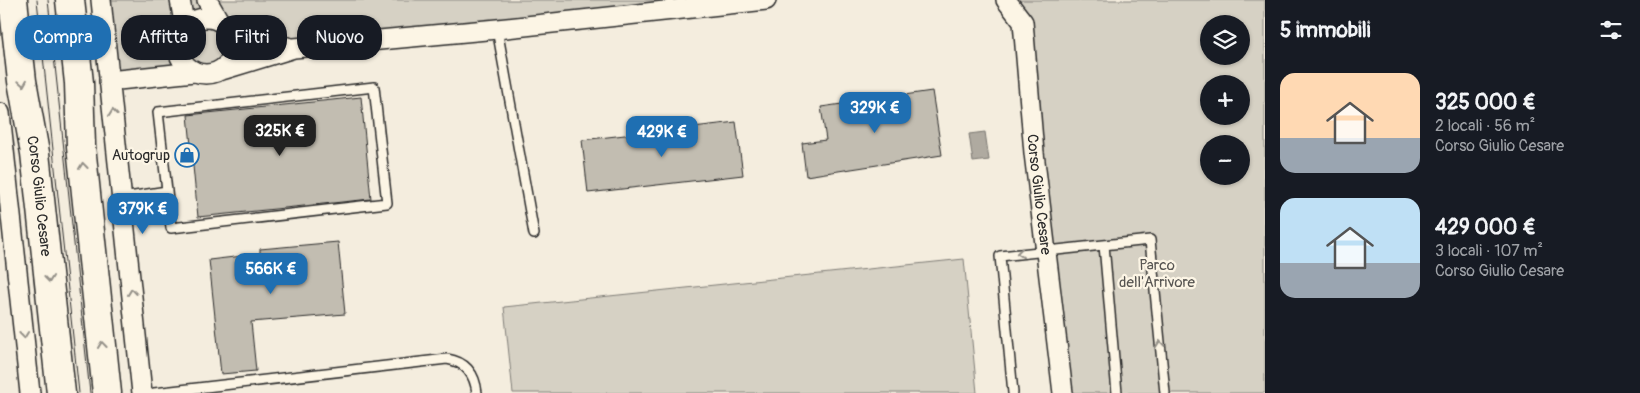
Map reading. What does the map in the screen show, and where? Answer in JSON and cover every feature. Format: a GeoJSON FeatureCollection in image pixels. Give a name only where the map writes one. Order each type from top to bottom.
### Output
{"type":"FeatureCollection","features":[{"type":"Feature","properties":{"kind":"main road","name":"Corso Giulio Cesare"},"geometry":{"type":"LineString","coordinates":[[13,0],[22,81],[35,152],[61,393]]}},
{"type":"Feature","properties":{"kind":"main road"},"geometry":{"type":"LineString","coordinates":[[70,0],[79,83],[80,146],[107,393]]}},
{"type":"Feature","properties":{"kind":"street"},"geometry":{"type":"LineString","coordinates":[[101,0],[142,393]]}},
{"type":"Feature","properties":{"kind":"street"},"geometry":{"type":"LineString","coordinates":[[180,0],[183,15]]}},
{"type":"Feature","properties":{"kind":"street"},"geometry":{"type":"LineString","coordinates":[[207,0],[216,16]]}},
{"type":"Feature","properties":{"kind":"street"},"geometry":{"type":"LineString","coordinates":[[109,81],[194,72],[208,74],[294,48],[497,30],[766,0]]}},
{"type":"Feature","properties":{"kind":"street","name":"Corso Giulio Cesare"},"geometry":{"type":"LineString","coordinates":[[1006,0],[1022,22],[1063,393]]}},
{"type":"Feature","properties":{"kind":"street"},"geometry":{"type":"LineString","coordinates":[[287,47],[294,48]]}},
{"type":"Feature","properties":{"kind":"street"},"geometry":{"type":"LineString","coordinates":[[182,60],[194,72]]}},
{"type":"Feature","properties":{"kind":"street"},"geometry":{"type":"LineString","coordinates":[[222,70],[230,60]]}},
{"type":"Feature","properties":{"kind":"street","name":"Corso Giulio Cesare"},"geometry":{"type":"LineString","coordinates":[[0,113],[30,393]]}},
{"type":"Feature","properties":{"kind":"lane"},"geometry":{"type":"LineString","coordinates":[[497,30],[534,234]]}},
{"type":"Feature","properties":{"kind":"lane"},"geometry":{"type":"LineString","coordinates":[[374,87],[387,203],[171,228],[167,191],[158,112],[374,87]]}},
{"type":"Feature","properties":{"kind":"lane"},"geometry":{"type":"LineString","coordinates":[[122,198],[167,191]]}},
{"type":"Feature","properties":{"kind":"lane"},"geometry":{"type":"LineString","coordinates":[[1013,393],[1000,256],[1150,240],[1165,393]]}},
{"type":"Feature","properties":{"kind":"lane"},"geometry":{"type":"LineString","coordinates":[[1104,245],[1117,393]]}},
{"type":"Feature","properties":{"kind":"lane"},"geometry":{"type":"LineString","coordinates":[[154,393],[447,359],[459,362],[469,370],[475,380],[477,393]]}},
{"type":"Feature","properties":{"kind":"green space"},"geometry":{"type":"Polygon","coordinates":[[[98,0],[754,0],[382,39],[382,15],[297,15],[297,50],[287,51],[287,15],[216,15],[216,60],[235,60],[109,81],[106,60],[111,60],[111,15],[100,15],[98,0]]]}},
{"type":"Feature","properties":{"kind":"green space","name":"Parco dell'Arrivore"},"geometry":{"type":"Polygon","coordinates":[[[1007,0],[1265,0],[1265,393],[1063,393],[1023,22],[1007,0]]]}},
{"type":"Feature","properties":{"kind":"green space"},"geometry":{"type":"Polygon","coordinates":[[[964,259],[977,393],[513,393],[504,307],[964,259]]]}},
{"type":"Feature","properties":{"kind":"shaded area"},"geometry":{"type":"Polygon","coordinates":[[[985,132],[989,160],[973,162],[969,134],[985,132]]]}},
{"type":"Feature","properties":{"kind":"building"},"geometry":{"type":"Polygon","coordinates":[[[932,91],[942,155],[806,176],[802,143],[826,140],[821,107],[932,91]]]}},
{"type":"Feature","properties":{"kind":"building"},"geometry":{"type":"Polygon","coordinates":[[[361,97],[371,199],[198,217],[188,115],[361,97]]]}},
{"type":"Feature","properties":{"kind":"building"},"geometry":{"type":"Polygon","coordinates":[[[736,122],[743,175],[588,193],[582,140],[736,122]]]}},
{"type":"Feature","properties":{"kind":"building"},"geometry":{"type":"Polygon","coordinates":[[[338,242],[345,314],[251,322],[256,371],[221,374],[209,260],[260,254],[260,249],[338,242]]]}},
{"type":"Feature","properties":{"kind":"tram line"},"geometry":{"type":"LineString","coordinates":[[37,0],[79,393]]}},
{"type":"Feature","properties":{"kind":"tram line"},"geometry":{"type":"LineString","coordinates":[[48,0],[90,393]]}},
{"type":"Feature","properties":{"kind":"place","name":"Autogrup"},"geometry":{"type":"Point","coordinates":[187,155]}}]}
